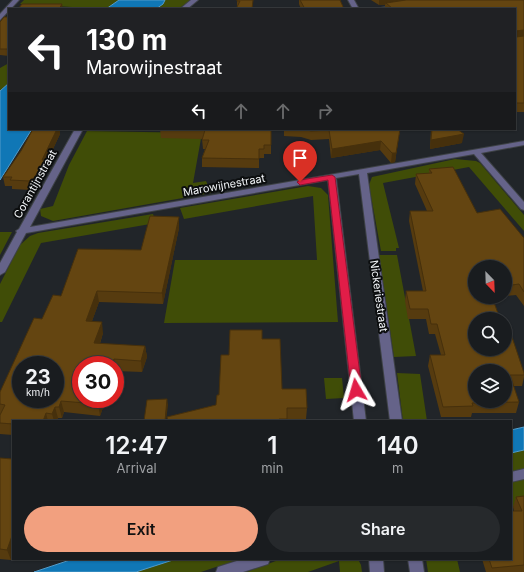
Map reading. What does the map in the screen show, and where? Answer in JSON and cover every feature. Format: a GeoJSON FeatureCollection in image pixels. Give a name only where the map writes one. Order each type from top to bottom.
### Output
{"type":"FeatureCollection","features":[{"type":"Feature","properties":{"kind":"street"},"geometry":{"type":"LineString","coordinates":[[9,8],[16,0]]}},
{"type":"Feature","properties":{"kind":"street"},"geometry":{"type":"LineString","coordinates":[[184,8],[195,0]]}},
{"type":"Feature","properties":{"kind":"street"},"geometry":{"type":"LineString","coordinates":[[386,8],[402,6]]}},
{"type":"Feature","properties":{"kind":"street"},"geometry":{"type":"LineString","coordinates":[[0,18],[8,9]]}},
{"type":"Feature","properties":{"kind":"street","name":"Corantijnstraat"},"geometry":{"type":"LineString","coordinates":[[0,272],[21,231],[78,130]]}},
{"type":"Feature","properties":{"kind":"street","name":"Marowijnestraat"},"geometry":{"type":"LineString","coordinates":[[21,231],[524,143]]}},
{"type":"Feature","properties":{"kind":"street"},"geometry":{"type":"LineString","coordinates":[[475,151],[524,207]]}},
{"type":"Feature","properties":{"kind":"street","name":"Nickeriestraat"},"geometry":{"type":"LineString","coordinates":[[362,172],[396,420]]}},
{"type":"Feature","properties":{"kind":"street"},"geometry":{"type":"LineString","coordinates":[[332,177],[360,420]]}},
{"type":"Feature","properties":{"kind":"street"},"geometry":{"type":"LineString","coordinates":[[512,477],[524,474]]}},
{"type":"Feature","properties":{"kind":"street"},"geometry":{"type":"LineString","coordinates":[[224,572],[259,560]]}},
{"type":"Feature","properties":{"kind":"street"},"geometry":{"type":"LineString","coordinates":[[376,560],[377,572]]}},
{"type":"Feature","properties":{"kind":"street"},"geometry":{"type":"LineString","coordinates":[[415,560],[417,572]]}},
{"type":"Feature","properties":{"kind":"green space"},"geometry":{"type":"Polygon","coordinates":[[[24,0],[119,0],[107,8],[20,4],[24,0]]]}},
{"type":"Feature","properties":{"kind":"green space"},"geometry":{"type":"Polygon","coordinates":[[[165,0],[191,0],[179,8],[157,8],[163,4],[165,0]]]}},
{"type":"Feature","properties":{"kind":"green space"},"geometry":{"type":"Polygon","coordinates":[[[8,64],[8,84],[0,91],[0,68],[8,64]]]}},
{"type":"Feature","properties":{"kind":"green space"},"geometry":{"type":"Polygon","coordinates":[[[87,131],[202,133],[193,183],[206,181],[211,193],[53,221],[41,216],[40,209],[53,206],[69,165],[87,131]]]}},
{"type":"Feature","properties":{"kind":"green space"},"geometry":{"type":"Polygon","coordinates":[[[455,159],[476,161],[480,163],[524,215],[524,231],[469,167],[383,183],[399,248],[396,248],[396,251],[381,251],[369,185],[372,177],[455,159]]]}},
{"type":"Feature","properties":{"kind":"green space"},"geometry":{"type":"Polygon","coordinates":[[[308,186],[321,188],[328,195],[338,322],[164,323],[175,260],[317,260],[313,196],[184,219],[180,208],[308,186]]]}},
{"type":"Feature","properties":{"kind":"green space"},"geometry":{"type":"Polygon","coordinates":[[[153,214],[156,223],[41,243],[2,322],[0,322],[0,284],[20,245],[30,236],[38,233],[153,214]]]}},
{"type":"Feature","properties":{"kind":"green space"},"geometry":{"type":"Polygon","coordinates":[[[0,232],[12,232],[0,255],[0,232]]]}},
{"type":"Feature","properties":{"kind":"green space"},"geometry":{"type":"Polygon","coordinates":[[[379,255],[397,255],[416,356],[394,357],[379,255]]]}},
{"type":"Feature","properties":{"kind":"green space"},"geometry":{"type":"Polygon","coordinates":[[[397,373],[420,374],[427,420],[403,420],[397,373]]]}},
{"type":"Feature","properties":{"kind":"green space"},"geometry":{"type":"Polygon","coordinates":[[[324,378],[342,378],[344,398],[326,399],[324,378]]]}},
{"type":"Feature","properties":{"kind":"green space"},"geometry":{"type":"Polygon","coordinates":[[[524,450],[524,469],[512,472],[512,453],[524,450]]]}},
{"type":"Feature","properties":{"kind":"green space"},"geometry":{"type":"Polygon","coordinates":[[[524,478],[524,503],[512,507],[512,481],[524,478]]]}},
{"type":"Feature","properties":{"kind":"green space"},"geometry":{"type":"Polygon","coordinates":[[[173,560],[237,560],[201,572],[136,572],[173,560]]]}},
{"type":"Feature","properties":{"kind":"green space"},"geometry":{"type":"Polygon","coordinates":[[[278,560],[358,560],[362,572],[340,572],[339,561],[308,572],[247,572],[278,560]]]}},
{"type":"Feature","properties":{"kind":"green space"},"geometry":{"type":"Polygon","coordinates":[[[426,560],[457,560],[460,572],[428,572],[426,560]]]}},
{"type":"Feature","properties":{"kind":"water"},"geometry":{"type":"Polygon","coordinates":[[[119,0],[165,0],[163,4],[157,8],[107,8],[119,0]]]}},
{"type":"Feature","properties":{"kind":"water"},"geometry":{"type":"Polygon","coordinates":[[[8,84],[8,130],[31,130],[0,180],[0,91],[8,84]]]}},
{"type":"Feature","properties":{"kind":"water"},"geometry":{"type":"Polygon","coordinates":[[[524,427],[524,450],[512,453],[512,430],[524,427]]]}},
{"type":"Feature","properties":{"kind":"water"},"geometry":{"type":"Polygon","coordinates":[[[70,560],[173,560],[136,572],[34,572],[70,560]]]}},
{"type":"Feature","properties":{"kind":"building"},"geometry":{"type":"Polygon","coordinates":[[[253,0],[252,8],[236,8],[240,1],[237,1],[253,0]]]}},
{"type":"Feature","properties":{"kind":"building"},"geometry":{"type":"Polygon","coordinates":[[[300,0],[340,0],[344,8],[304,8],[300,0]]]}},
{"type":"Feature","properties":{"kind":"building"},"geometry":{"type":"Polygon","coordinates":[[[406,0],[524,0],[524,30],[516,31],[516,8],[392,8],[386,3],[406,0]]]}},
{"type":"Feature","properties":{"kind":"building"},"geometry":{"type":"Polygon","coordinates":[[[22,4],[62,4],[60,8],[19,8],[22,4]]]}},
{"type":"Feature","properties":{"kind":"building"},"geometry":{"type":"Polygon","coordinates":[[[4,17],[8,17],[8,49],[0,49],[0,22],[4,17]]]}},
{"type":"Feature","properties":{"kind":"building"},"geometry":{"type":"Polygon","coordinates":[[[524,36],[524,103],[516,103],[516,37],[524,36]]]}},
{"type":"Feature","properties":{"kind":"building"},"geometry":{"type":"Polygon","coordinates":[[[32,130],[57,130],[42,160],[46,160],[33,179],[29,181],[10,180],[12,177],[3,177],[21,151],[32,130]]]}},
{"type":"Feature","properties":{"kind":"building"},"geometry":{"type":"Polygon","coordinates":[[[205,130],[271,130],[271,145],[264,145],[264,149],[259,149],[259,159],[202,158],[209,140],[202,140],[205,130]]]}},
{"type":"Feature","properties":{"kind":"building"},"geometry":{"type":"Polygon","coordinates":[[[308,130],[329,130],[311,131],[308,130]]]}},
{"type":"Feature","properties":{"kind":"building"},"geometry":{"type":"Polygon","coordinates":[[[329,130],[400,130],[396,153],[392,153],[381,141],[332,149],[329,130]]]}},
{"type":"Feature","properties":{"kind":"building"},"geometry":{"type":"Polygon","coordinates":[[[432,130],[458,130],[464,134],[431,140],[432,130]]]}},
{"type":"Feature","properties":{"kind":"building"},"geometry":{"type":"Polygon","coordinates":[[[453,167],[477,213],[500,209],[524,238],[524,292],[519,284],[512,285],[512,260],[468,260],[468,304],[495,304],[497,312],[468,312],[468,356],[512,356],[512,337],[524,375],[512,375],[512,364],[468,364],[468,406],[443,407],[430,355],[445,355],[437,324],[431,324],[428,309],[410,309],[406,291],[426,291],[410,211],[433,211],[416,174],[432,173],[429,169],[453,167]]]}},
{"type":"Feature","properties":{"kind":"building"},"geometry":{"type":"Polygon","coordinates":[[[150,216],[179,217],[162,293],[97,291],[86,321],[102,322],[94,343],[145,346],[141,361],[124,360],[124,356],[72,356],[72,402],[64,401],[64,356],[17,356],[34,318],[42,319],[53,295],[61,296],[78,249],[141,250],[150,216]]]}},
{"type":"Feature","properties":{"kind":"building"},"geometry":{"type":"Polygon","coordinates":[[[230,330],[262,330],[262,339],[280,339],[282,389],[306,389],[307,408],[287,408],[287,419],[279,420],[168,420],[167,417],[216,405],[217,395],[219,395],[221,355],[229,355],[230,330]]]}},
{"type":"Feature","properties":{"kind":"building"},"geometry":{"type":"Polygon","coordinates":[[[12,366],[12,408],[55,408],[52,414],[46,413],[43,420],[12,420],[12,424],[0,423],[0,415],[5,405],[0,404],[0,392],[12,366]]]}},
{"type":"Feature","properties":{"kind":"building"},"geometry":{"type":"Polygon","coordinates":[[[512,381],[519,402],[512,402],[512,381]]]}},
{"type":"Feature","properties":{"kind":"building"},"geometry":{"type":"Polygon","coordinates":[[[167,399],[165,420],[144,420],[147,400],[167,399]]]}},
{"type":"Feature","properties":{"kind":"building"},"geometry":{"type":"Polygon","coordinates":[[[0,458],[12,459],[12,536],[7,550],[0,549],[0,458]]]}},
{"type":"Feature","properties":{"kind":"building"},"geometry":{"type":"Polygon","coordinates":[[[524,496],[524,565],[492,568],[489,560],[512,560],[512,511],[522,511],[516,497],[524,496]]]}},
{"type":"Feature","properties":{"kind":"route"},"geometry":{"type":"LineString","coordinates":[[300,182],[332,177],[356,390]]}}]}
